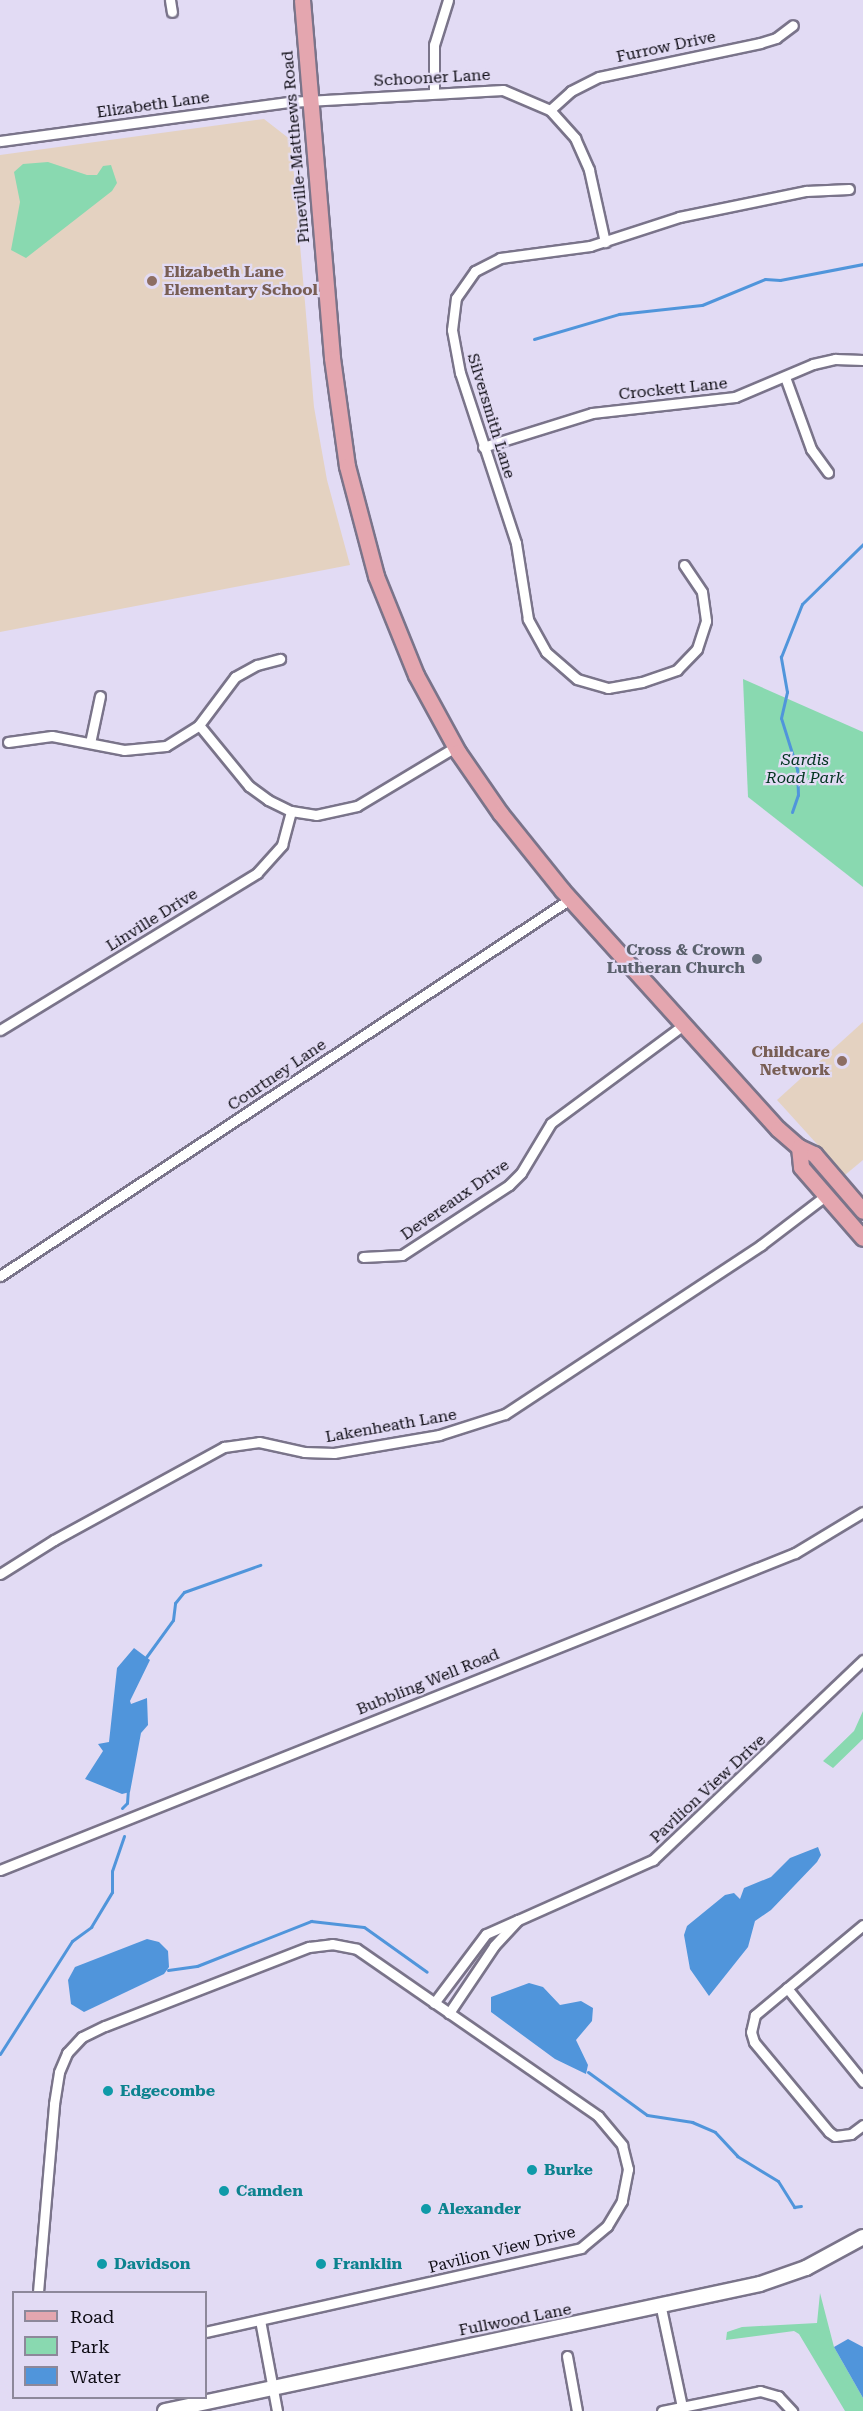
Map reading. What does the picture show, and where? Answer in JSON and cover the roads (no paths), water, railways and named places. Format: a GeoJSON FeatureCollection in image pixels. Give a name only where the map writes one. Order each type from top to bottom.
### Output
{"type":"FeatureCollection","features":[{"type":"Feature","properties":{"kind":"main road","name":"Pineville-Matthews Road"},"geometry":{"type":"LineString","coordinates":[[302,0],[336,403],[352,490],[376,576],[400,640],[455,747],[501,814],[570,899],[799,1147],[814,1154],[863,1210]]}},
{"type":"Feature","properties":{"kind":"main road","name":"Pineville-Matthews Road"},"geometry":{"type":"LineString","coordinates":[[799,1147],[801,1167],[863,1238]]}},
{"type":"Feature","properties":{"kind":"street"},"geometry":{"type":"LineString","coordinates":[[170,0],[172,12]]}},
{"type":"Feature","properties":{"kind":"street"},"geometry":{"type":"LineString","coordinates":[[434,92],[434,45],[448,0]]}},
{"type":"Feature","properties":{"kind":"street","name":"Furrow Drive"},"geometry":{"type":"LineString","coordinates":[[550,110],[571,91],[599,77],[760,43],[776,38],[793,25]]}},
{"type":"Feature","properties":{"kind":"street","name":"Schooner Lane"},"geometry":{"type":"LineString","coordinates":[[309,101],[434,92],[503,90],[550,110],[568,128],[585,156],[604,242]]}},
{"type":"Feature","properties":{"kind":"street","name":"Elizabeth Lane"},"geometry":{"type":"LineString","coordinates":[[0,141],[309,101]]}},
{"type":"Feature","properties":{"kind":"street","name":"Silversmith Lane"},"geometry":{"type":"LineString","coordinates":[[684,565],[705,605],[704,631],[692,656],[669,674],[626,686],[598,687],[577,679],[555,663],[532,630],[525,609],[516,543],[483,447],[453,339],[452,315],[461,288],[475,271],[500,258],[604,242],[680,217],[806,191],[849,189]]}},
{"type":"Feature","properties":{"kind":"street","name":"Crockett Lane"},"geometry":{"type":"LineString","coordinates":[[483,447],[592,413],[735,397],[822,362],[863,360]]}},
{"type":"Feature","properties":{"kind":"street"},"geometry":{"type":"LineString","coordinates":[[786,377],[811,449],[828,472]]}},
{"type":"Feature","properties":{"kind":"street"},"geometry":{"type":"LineString","coordinates":[[8,742],[52,736],[124,750],[148,750],[180,740],[199,725],[235,677],[257,665],[280,659]]}},
{"type":"Feature","properties":{"kind":"street"},"geometry":{"type":"LineString","coordinates":[[90,743],[100,696]]}},
{"type":"Feature","properties":{"kind":"street"},"geometry":{"type":"LineString","coordinates":[[199,725],[249,786],[291,811],[316,815],[351,808],[455,747]]}},
{"type":"Feature","properties":{"kind":"street","name":"Linville Drive"},"geometry":{"type":"LineString","coordinates":[[0,1030],[257,873],[282,845],[291,811]]}},
{"type":"Feature","properties":{"kind":"street","name":"Courtney Lane"},"geometry":{"type":"LineString","coordinates":[[0,1276],[570,899]]}},
{"type":"Feature","properties":{"kind":"street","name":"Devereaux Drive"},"geometry":{"type":"LineString","coordinates":[[363,1257],[384,1259],[410,1251],[509,1185],[521,1173],[551,1123],[685,1024]]}},
{"type":"Feature","properties":{"kind":"street","name":"Lakenheath Lane"},"geometry":{"type":"LineString","coordinates":[[0,1574],[54,1540],[224,1447],[259,1442],[304,1452],[334,1453],[440,1435],[506,1414],[760,1245],[825,1197]]}},
{"type":"Feature","properties":{"kind":"street","name":"Bubbling Well Road"},"geometry":{"type":"LineString","coordinates":[[0,1870],[795,1553],[863,1512]]}},
{"type":"Feature","properties":{"kind":"street","name":"Pavilion View Drive"},"geometry":{"type":"LineString","coordinates":[[434,2003],[477,1943],[493,1929],[653,1860],[863,1660]]}},
{"type":"Feature","properties":{"kind":"street","name":"Pavilion View Drive"},"geometry":{"type":"LineString","coordinates":[[449,2013],[494,1946],[518,1920]]}},
{"type":"Feature","properties":{"kind":"street"},"geometry":{"type":"LineString","coordinates":[[863,1925],[755,2015],[751,2024],[754,2042],[828,2132],[835,2136],[851,2134],[863,2125]]}},
{"type":"Feature","properties":{"kind":"street","name":"Pavilion View Drive"},"geometry":{"type":"LineString","coordinates":[[38,2291],[59,2072],[67,2054],[82,2037],[309,1947],[332,1944],[357,1949],[598,2116],[614,2132],[628,2169],[627,2187],[613,2218],[587,2244],[574,2251],[207,2332]]}},
{"type":"Feature","properties":{"kind":"street"},"geometry":{"type":"LineString","coordinates":[[787,1988],[863,2082]]}},
{"type":"Feature","properties":{"kind":"street","name":"Fullwood Lane"},"geometry":{"type":"LineString","coordinates":[[165,2411],[273,2390],[368,2366],[661,2308],[781,2277],[824,2260],[863,2236]]}},
{"type":"Feature","properties":{"kind":"street"},"geometry":{"type":"LineString","coordinates":[[661,2308],[682,2407]]}},
{"type":"Feature","properties":{"kind":"street"},"geometry":{"type":"LineString","coordinates":[[260,2320],[277,2411]]}},
{"type":"Feature","properties":{"kind":"street"},"geometry":{"type":"LineString","coordinates":[[567,2356],[577,2411]]}},
{"type":"Feature","properties":{"kind":"street"},"geometry":{"type":"LineString","coordinates":[[662,2411],[760,2391],[778,2396],[792,2411]]}},
{"type":"Feature","properties":{"kind":"water"},"geometry":{"type":"Polygon","coordinates":[[[134,1648],[150,1660],[130,1701],[131,1704],[147,1698],[148,1725],[141,1733],[130,1792],[122,1794],[85,1779],[103,1751],[98,1744],[109,1742],[117,1668],[134,1648]]]}},
{"type":"Feature","properties":{"kind":"water"},"geometry":{"type":"Polygon","coordinates":[[[818,1847],[821,1855],[817,1862],[771,1910],[755,1921],[748,1947],[709,1996],[690,1969],[684,1935],[687,1926],[725,1895],[734,1893],[740,1899],[744,1888],[771,1877],[790,1858],[818,1847]]]}},
{"type":"Feature","properties":{"kind":"water"},"geometry":{"type":"Polygon","coordinates":[[[147,1939],[159,1942],[168,1951],[169,1967],[164,1974],[84,2012],[71,2004],[68,1980],[75,1967],[147,1939]]]}},
{"type":"Feature","properties":{"kind":"water"},"geometry":{"type":"Polygon","coordinates":[[[529,1983],[543,1987],[560,2005],[581,2001],[593,2008],[592,2021],[576,2040],[588,2065],[586,2074],[555,2059],[491,2012],[491,1997],[529,1983]]]}},
{"type":"Feature","properties":{"kind":"water"},"geometry":{"type":"Polygon","coordinates":[[[848,2339],[863,2347],[863,2398],[834,2347],[848,2339]]]}},
{"type":"Feature","properties":{"kind":"waterway"},"geometry":{"type":"LineString","coordinates":[[534,339],[619,314],[702,305],[765,279],[780,280],[863,264]]}},
{"type":"Feature","properties":{"kind":"waterway"},"geometry":{"type":"LineString","coordinates":[[792,812],[798,795],[797,769],[781,718],[787,692],[781,657],[802,604],[863,544]]}},
{"type":"Feature","properties":{"kind":"waterway"},"geometry":{"type":"LineString","coordinates":[[144,1660],[173,1620],[175,1603],[184,1592],[260,1565]]}},
{"type":"Feature","properties":{"kind":"waterway"},"geometry":{"type":"LineString","coordinates":[[122,1808],[127,1803],[128,1790]]}},
{"type":"Feature","properties":{"kind":"waterway"},"geometry":{"type":"LineString","coordinates":[[0,2054],[72,1941],[91,1927],[112,1892],[112,1871],[124,1836]]}},
{"type":"Feature","properties":{"kind":"waterway"},"geometry":{"type":"LineString","coordinates":[[168,1970],[197,1966],[311,1921],[364,1927],[427,1972]]}},
{"type":"Feature","properties":{"kind":"waterway"},"geometry":{"type":"LineString","coordinates":[[588,2072],[647,2115],[692,2122],[715,2132],[737,2156],[778,2181],[794,2207],[801,2206]]}},
{"type":"Feature","properties":{"kind":"place","name":"Elizabeth Lane Elementary School"},"geometry":{"type":"Point","coordinates":[152,281]}},
{"type":"Feature","properties":{"kind":"place","name":"Cross & Crown Lutheran Church"},"geometry":{"type":"Point","coordinates":[757,959]}},
{"type":"Feature","properties":{"kind":"place","name":"Childcare Network"},"geometry":{"type":"Point","coordinates":[842,1061]}},
{"type":"Feature","properties":{"kind":"place","name":"Edgecombe"},"geometry":{"type":"Point","coordinates":[108,2091]}},
{"type":"Feature","properties":{"kind":"place","name":"Burke"},"geometry":{"type":"Point","coordinates":[532,2170]}},
{"type":"Feature","properties":{"kind":"place","name":"Camden"},"geometry":{"type":"Point","coordinates":[224,2191]}},
{"type":"Feature","properties":{"kind":"place","name":"Alexander"},"geometry":{"type":"Point","coordinates":[426,2209]}},
{"type":"Feature","properties":{"kind":"place","name":"Davidson"},"geometry":{"type":"Point","coordinates":[102,2264]}},
{"type":"Feature","properties":{"kind":"place","name":"Franklin"},"geometry":{"type":"Point","coordinates":[321,2264]}},
{"type":"Feature","properties":{"kind":"park label","name":"Sardis Road Park"},"geometry":{"type":"Point","coordinates":[805,769]}}]}
